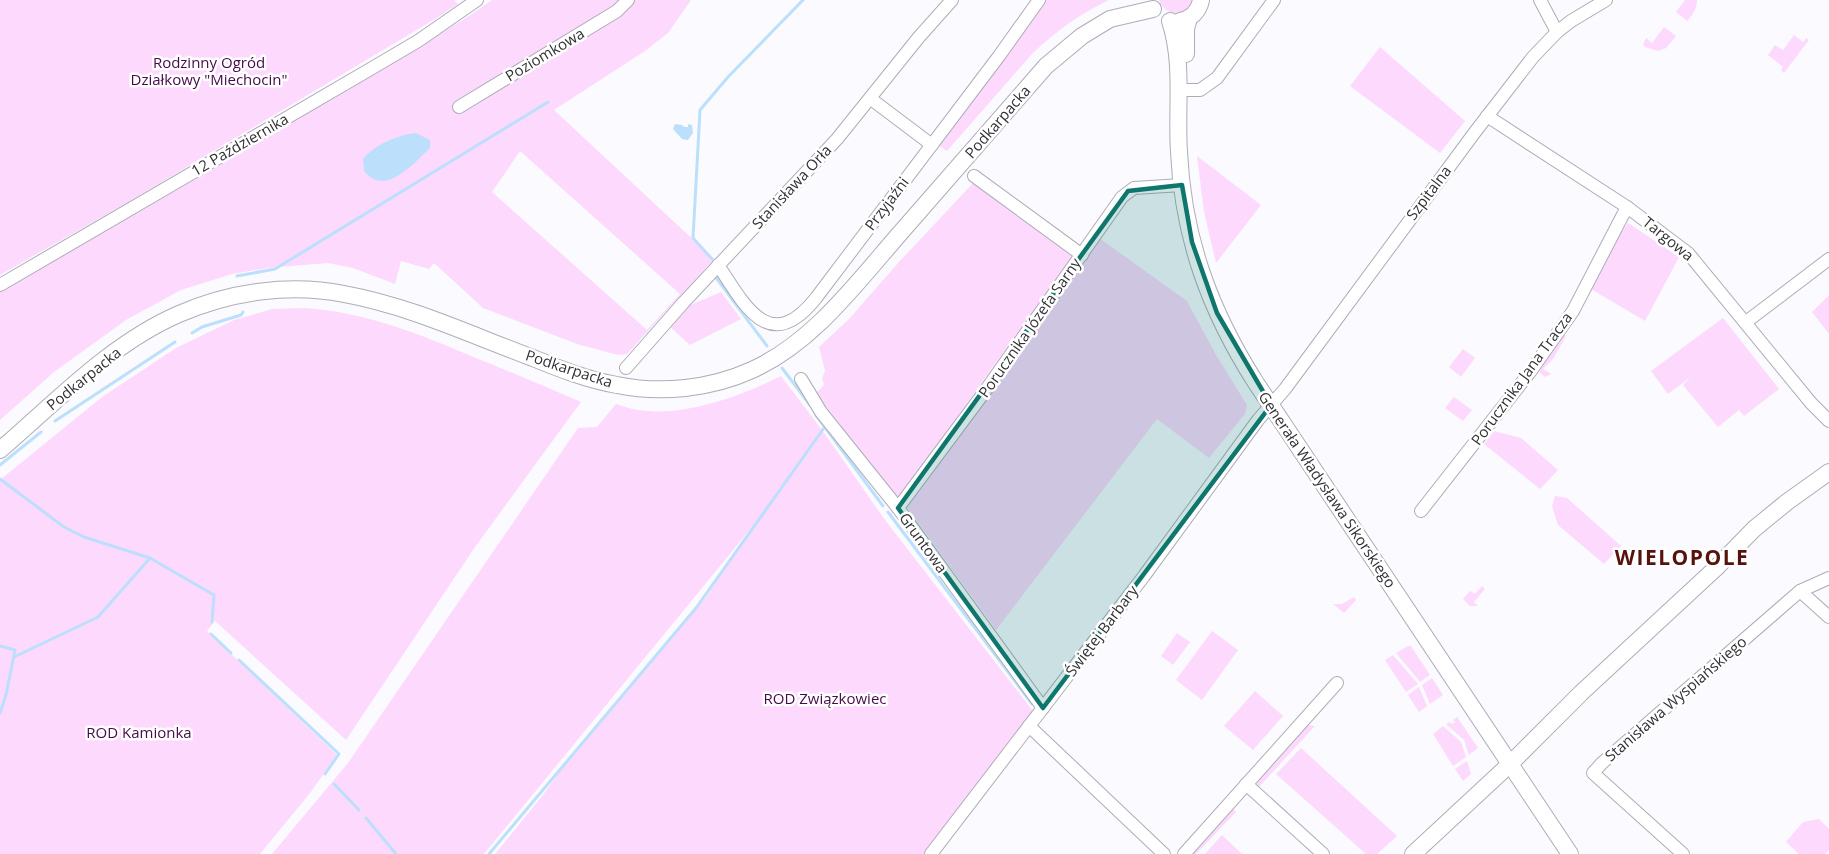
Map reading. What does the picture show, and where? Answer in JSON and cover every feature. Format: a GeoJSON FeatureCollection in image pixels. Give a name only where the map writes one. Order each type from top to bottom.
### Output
{"type":"FeatureCollection","features":[{"type":"Feature","properties":{"kind":"street","name":"12 Października"},"geometry":{"type":"LineString","coordinates":[[0,285],[418,41],[477,0]]}},
{"type":"Feature","properties":{"kind":"street","name":"Poziomkowa"},"geometry":{"type":"LineString","coordinates":[[459,107],[617,11],[628,0]]}},
{"type":"Feature","properties":{"kind":"street","name":"Stanisława Orła"},"geometry":{"type":"LineString","coordinates":[[626,368],[837,139],[919,37],[952,0]]}},
{"type":"Feature","properties":{"kind":"street","name":"Przyjaźni"},"geometry":{"type":"LineString","coordinates":[[718,266],[747,309],[758,318],[765,322],[779,324],[800,316],[932,145],[1039,0]]}},
{"type":"Feature","properties":{"kind":"street"},"geometry":{"type":"LineString","coordinates":[[1149,3],[1164,19],[1177,22],[1190,18],[1196,12],[1201,0]]}},
{"type":"Feature","properties":{"kind":"street"},"geometry":{"type":"LineString","coordinates":[[1180,90],[1200,90],[1216,78],[1274,0]]}},
{"type":"Feature","properties":{"kind":"street"},"geometry":{"type":"LineString","coordinates":[[1540,0],[1557,32]]}},
{"type":"Feature","properties":{"kind":"street","name":"Szpitalna"},"geometry":{"type":"LineString","coordinates":[[1271,405],[1533,57],[1557,32],[1606,0]]}},
{"type":"Feature","properties":{"kind":"street","name":"Podkarpacka"},"geometry":{"type":"LineString","coordinates":[[0,450],[98,365],[141,335],[174,316],[207,303],[222,298],[266,291],[316,290],[370,299],[584,376],[617,385],[649,389],[683,388],[714,383],[751,371],[785,351],[833,309],[1046,66],[1082,36],[1110,19],[1149,3]]}},
{"type":"Feature","properties":{"kind":"street","name":"Generała Władysława Sikorskiego"},"geometry":{"type":"LineString","coordinates":[[1180,90],[1184,75],[1186,29],[1190,18]]}},
{"type":"Feature","properties":{"kind":"street","name":"Generała Władysława Sikorskiego"},"geometry":{"type":"LineString","coordinates":[[1170,21],[1177,45],[1180,90],[1178,142],[1182,185],[1192,242],[1207,290],[1237,351],[1271,405],[1570,854]]}},
{"type":"Feature","properties":{"kind":"street"},"geometry":{"type":"LineString","coordinates":[[871,99],[932,145]]}},
{"type":"Feature","properties":{"kind":"street","name":"Targowa"},"geometry":{"type":"LineString","coordinates":[[1487,116],[1627,207],[1688,253],[1811,403],[1829,421]]}},
{"type":"Feature","properties":{"kind":"street"},"geometry":{"type":"LineString","coordinates":[[974,176],[1082,255]]}},
{"type":"Feature","properties":{"kind":"street","name":"Porucznika Józefa Sarny"},"geometry":{"type":"LineString","coordinates":[[898,508],[983,394],[1122,197],[1134,188],[1182,185]]}},
{"type":"Feature","properties":{"kind":"street","name":"Porucznika Jana Tracza"},"geometry":{"type":"LineString","coordinates":[[1421,511],[1530,372],[1573,311],[1627,207]]}},
{"type":"Feature","properties":{"kind":"street"},"geometry":{"type":"LineString","coordinates":[[1746,322],[1829,259]]}},
{"type":"Feature","properties":{"kind":"street","name":"Gruntowa"},"geometry":{"type":"LineString","coordinates":[[801,379],[828,421],[898,508],[1043,708]]}},
{"type":"Feature","properties":{"kind":"street","name":"Targowa"},"geometry":{"type":"LineString","coordinates":[[1811,403],[1829,433]]}},
{"type":"Feature","properties":{"kind":"street","name":"Świętej Barbary"},"geometry":{"type":"LineString","coordinates":[[931,854],[1144,576],[1251,428],[1271,405]]}},
{"type":"Feature","properties":{"kind":"street"},"geometry":{"type":"LineString","coordinates":[[1413,854],[1716,568],[1754,529],[1787,501],[1829,472]]}},
{"type":"Feature","properties":{"kind":"street"},"geometry":{"type":"LineString","coordinates":[[1716,568],[1784,515],[1829,484]]}},
{"type":"Feature","properties":{"kind":"street","name":"Stanisława Wyspiańskiego"},"geometry":{"type":"LineString","coordinates":[[1683,854],[1593,773],[1800,591],[1829,578]]}},
{"type":"Feature","properties":{"kind":"street"},"geometry":{"type":"LineString","coordinates":[[1800,591],[1829,617]]}},
{"type":"Feature","properties":{"kind":"street"},"geometry":{"type":"LineString","coordinates":[[1184,854],[1337,683]]}},
{"type":"Feature","properties":{"kind":"street"},"geometry":{"type":"LineString","coordinates":[[1029,726],[1164,854]]}},
{"type":"Feature","properties":{"kind":"street"},"geometry":{"type":"LineString","coordinates":[[1246,784],[1323,854]]}},
{"type":"Feature","properties":{"kind":"highlighted area"},"geometry":{"type":"Polygon","coordinates":[[[1182,185],[1192,242],[1217,313],[1271,405],[1043,708],[898,508],[1128,191],[1182,185]]]}},
{"type":"Feature","properties":{"kind":"green space","name":"Rodzinny Ogród Działkowy \"Miechocin\""},"geometry":{"type":"Polygon","coordinates":[[[0,0],[454,0],[458,4],[123,205],[0,275],[0,0]]]}},
{"type":"Feature","properties":{"kind":"green space"},"geometry":{"type":"Polygon","coordinates":[[[492,0],[691,0],[668,33],[645,51],[554,110],[714,259],[627,354],[618,355],[577,344],[483,308],[434,263],[429,269],[401,261],[395,284],[353,268],[328,263],[267,268],[232,274],[181,290],[126,320],[54,372],[0,420],[0,292],[466,18],[492,0]],[[520,151],[492,192],[647,330],[680,294],[520,151]]]}},
{"type":"Feature","properties":{"kind":"green space"},"geometry":{"type":"Polygon","coordinates":[[[1042,0],[1109,0],[1088,11],[1050,37],[1033,53],[947,151],[938,145],[1042,0]]]}},
{"type":"Feature","properties":{"kind":"green space"},"geometry":{"type":"Polygon","coordinates":[[[1159,0],[1194,0],[1187,10],[1176,13],[1166,10],[1159,0]]]}},
{"type":"Feature","properties":{"kind":"green space"},"geometry":{"type":"Polygon","coordinates":[[[1685,0],[1697,0],[1694,11],[1687,21],[1676,12],[1685,0]]]}},
{"type":"Feature","properties":{"kind":"green space"},"geometry":{"type":"Polygon","coordinates":[[[1664,27],[1676,36],[1666,48],[1658,51],[1645,47],[1643,44],[1646,38],[1652,43],[1664,27]]]}},
{"type":"Feature","properties":{"kind":"green space"},"geometry":{"type":"Polygon","coordinates":[[[1794,35],[1803,42],[1806,38],[1809,40],[1784,73],[1781,70],[1783,67],[1768,55],[1775,45],[1783,50],[1794,35]]]}},
{"type":"Feature","properties":{"kind":"green space"},"geometry":{"type":"Polygon","coordinates":[[[1380,47],[1465,121],[1440,153],[1350,86],[1380,47]]]}},
{"type":"Feature","properties":{"kind":"green space"},"geometry":{"type":"Polygon","coordinates":[[[1197,156],[1261,205],[1216,263],[1204,212],[1197,156]]]}},
{"type":"Feature","properties":{"kind":"green space"},"geometry":{"type":"Polygon","coordinates":[[[974,182],[1075,253],[898,499],[887,488],[816,393],[824,385],[822,378],[825,371],[819,347],[849,319],[974,182]]]}},
{"type":"Feature","properties":{"kind":"green space"},"geometry":{"type":"Polygon","coordinates":[[[1628,223],[1679,257],[1645,321],[1591,289],[1628,223]]]}},
{"type":"Feature","properties":{"kind":"green space"},"geometry":{"type":"Polygon","coordinates":[[[1099,238],[1187,301],[1216,355],[1247,405],[1245,414],[1209,458],[1157,419],[996,630],[906,506],[1099,238]]]}},
{"type":"Feature","properties":{"kind":"green space"},"geometry":{"type":"Polygon","coordinates":[[[721,292],[741,319],[690,345],[669,326],[686,307],[721,292]]]}},
{"type":"Feature","properties":{"kind":"green space"},"geometry":{"type":"Polygon","coordinates":[[[1829,295],[1829,334],[1812,312],[1829,295]]]}},
{"type":"Feature","properties":{"kind":"green space","name":"ROD Kamionka"},"geometry":{"type":"Polygon","coordinates":[[[305,308],[371,319],[413,333],[581,402],[475,547],[346,740],[215,621],[207,631],[337,755],[310,793],[260,854],[0,854],[0,480],[102,397],[176,348],[234,320],[272,309],[305,308]]]}},
{"type":"Feature","properties":{"kind":"green space"},"geometry":{"type":"Polygon","coordinates":[[[1723,318],[1779,389],[1744,416],[1739,410],[1718,427],[1683,385],[1691,377],[1668,394],[1651,371],[1723,318]]]}},
{"type":"Feature","properties":{"kind":"green space"},"geometry":{"type":"Polygon","coordinates":[[[1563,334],[1566,336],[1553,359],[1543,369],[1551,374],[1545,377],[1540,373],[1540,369],[1563,334]]]}},
{"type":"Feature","properties":{"kind":"green space"},"geometry":{"type":"Polygon","coordinates":[[[1463,349],[1475,358],[1461,377],[1449,367],[1463,349]]]}},
{"type":"Feature","properties":{"kind":"green space","name":"ROD Związkowiec"},"geometry":{"type":"Polygon","coordinates":[[[781,376],[885,520],[1033,711],[924,854],[495,854],[560,771],[706,597],[752,527],[484,854],[272,854],[348,763],[578,428],[597,427],[616,404],[635,410],[693,408],[749,391],[781,376]]]}},
{"type":"Feature","properties":{"kind":"green space"},"geometry":{"type":"Polygon","coordinates":[[[1454,397],[1472,410],[1463,421],[1445,408],[1454,397]]]}},
{"type":"Feature","properties":{"kind":"green space"},"geometry":{"type":"Polygon","coordinates":[[[1494,431],[1521,438],[1558,470],[1540,489],[1484,444],[1494,431]]]}},
{"type":"Feature","properties":{"kind":"green space"},"geometry":{"type":"Polygon","coordinates":[[[1555,496],[1567,498],[1621,546],[1604,564],[1558,525],[1552,506],[1555,496]]]}},
{"type":"Feature","properties":{"kind":"green space"},"geometry":{"type":"Polygon","coordinates":[[[1482,586],[1485,589],[1474,602],[1478,606],[1470,606],[1463,599],[1470,591],[1475,594],[1482,586]]]}},
{"type":"Feature","properties":{"kind":"green space"},"geometry":{"type":"Polygon","coordinates":[[[1354,597],[1356,600],[1344,613],[1333,604],[1342,604],[1354,597]]]}},
{"type":"Feature","properties":{"kind":"green space"},"geometry":{"type":"Polygon","coordinates":[[[1212,631],[1238,650],[1202,700],[1176,680],[1212,631]]]}},
{"type":"Feature","properties":{"kind":"green space"},"geometry":{"type":"Polygon","coordinates":[[[1177,633],[1190,642],[1173,665],[1161,656],[1177,633]]]}},
{"type":"Feature","properties":{"kind":"green space"},"geometry":{"type":"Polygon","coordinates":[[[1411,646],[1430,675],[1420,682],[1396,653],[1411,646]]]}},
{"type":"Feature","properties":{"kind":"green space"},"geometry":{"type":"Polygon","coordinates":[[[1393,655],[1418,684],[1406,692],[1385,660],[1393,655]]]}},
{"type":"Feature","properties":{"kind":"green space"},"geometry":{"type":"Polygon","coordinates":[[[1432,678],[1443,695],[1430,704],[1422,685],[1432,678]]]}},
{"type":"Feature","properties":{"kind":"green space"},"geometry":{"type":"Polygon","coordinates":[[[1419,687],[1427,706],[1419,712],[1408,695],[1419,687]]]}},
{"type":"Feature","properties":{"kind":"green space"},"geometry":{"type":"Polygon","coordinates":[[[1255,691],[1283,716],[1253,750],[1224,726],[1255,691]]]}},
{"type":"Feature","properties":{"kind":"green space"},"geometry":{"type":"Polygon","coordinates":[[[1457,717],[1478,748],[1469,755],[1464,740],[1446,724],[1449,722],[1452,724],[1457,717]]]}},
{"type":"Feature","properties":{"kind":"green space"},"geometry":{"type":"Polygon","coordinates":[[[1308,725],[1315,726],[1257,789],[1258,777],[1308,725]]]}},
{"type":"Feature","properties":{"kind":"green space"},"geometry":{"type":"Polygon","coordinates":[[[1443,726],[1461,742],[1466,757],[1453,766],[1433,734],[1443,726]]]}},
{"type":"Feature","properties":{"kind":"green space"},"geometry":{"type":"Polygon","coordinates":[[[1301,748],[1397,836],[1377,854],[1366,854],[1276,774],[1301,748]]]}},
{"type":"Feature","properties":{"kind":"green space"},"geometry":{"type":"Polygon","coordinates":[[[1467,761],[1471,774],[1463,781],[1455,769],[1467,761]]]}},
{"type":"Feature","properties":{"kind":"green space"},"geometry":{"type":"Polygon","coordinates":[[[1232,807],[1236,812],[1196,854],[1190,854],[1232,807]]]}},
{"type":"Feature","properties":{"kind":"green space"},"geometry":{"type":"Polygon","coordinates":[[[1819,819],[1829,829],[1829,850],[1825,854],[1799,854],[1786,842],[1803,822],[1819,819]]]}},
{"type":"Feature","properties":{"kind":"green space"},"geometry":{"type":"Polygon","coordinates":[[[1222,835],[1242,854],[1205,854],[1222,835]]]}},
{"type":"Feature","properties":{"kind":"water"},"geometry":{"type":"Polygon","coordinates":[[[675,124],[684,127],[688,127],[688,124],[692,125],[693,133],[688,140],[682,139],[673,129],[675,124]]]}},
{"type":"Feature","properties":{"kind":"water"},"geometry":{"type":"Polygon","coordinates":[[[416,133],[430,140],[430,148],[405,171],[383,181],[374,179],[364,171],[363,159],[374,149],[394,138],[416,133]]]}},
{"type":"Feature","properties":{"kind":"waterway"},"geometry":{"type":"LineString","coordinates":[[712,259],[693,238],[700,110],[728,77],[803,0]]}},
{"type":"Feature","properties":{"kind":"waterway"},"geometry":{"type":"LineString","coordinates":[[237,276],[275,269],[548,102]]}},
{"type":"Feature","properties":{"kind":"waterway"},"geometry":{"type":"LineString","coordinates":[[714,275],[767,346]]}},
{"type":"Feature","properties":{"kind":"waterway"},"geometry":{"type":"LineString","coordinates":[[192,333],[202,327],[241,315],[243,312]]}},
{"type":"Feature","properties":{"kind":"waterway"},"geometry":{"type":"LineString","coordinates":[[55,421],[175,342]]}},
{"type":"Feature","properties":{"kind":"waterway"},"geometry":{"type":"LineString","coordinates":[[782,368],[810,405]]}},
{"type":"Feature","properties":{"kind":"waterway"},"geometry":{"type":"LineString","coordinates":[[816,415],[883,506]]}},
{"type":"Feature","properties":{"kind":"waterway"},"geometry":{"type":"LineString","coordinates":[[489,854],[696,608],[824,428]]}},
{"type":"Feature","properties":{"kind":"waterway"},"geometry":{"type":"LineString","coordinates":[[0,465],[41,432]]}},
{"type":"Feature","properties":{"kind":"waterway"},"geometry":{"type":"LineString","coordinates":[[0,479],[64,527],[84,537],[150,558],[214,595],[212,622]]}},
{"type":"Feature","properties":{"kind":"waterway"},"geometry":{"type":"LineString","coordinates":[[888,512],[1032,704]]}},
{"type":"Feature","properties":{"kind":"waterway"},"geometry":{"type":"LineString","coordinates":[[14,657],[98,617],[150,558]]}},
{"type":"Feature","properties":{"kind":"waterway"},"geometry":{"type":"LineString","coordinates":[[211,634],[231,653]]}},
{"type":"Feature","properties":{"kind":"waterway"},"geometry":{"type":"LineString","coordinates":[[0,646],[15,650],[0,713]]}},
{"type":"Feature","properties":{"kind":"waterway"},"geometry":{"type":"LineString","coordinates":[[239,660],[339,754],[325,774]]}},
{"type":"Feature","properties":{"kind":"waterway"},"geometry":{"type":"LineString","coordinates":[[334,784],[359,810]]}},
{"type":"Feature","properties":{"kind":"waterway"},"geometry":{"type":"LineString","coordinates":[[366,818],[396,854]]}},
{"type":"Feature","properties":{"kind":"district","name":"WIELOPOLE"},"geometry":{"type":"Point","coordinates":[1682,558]}}]}
